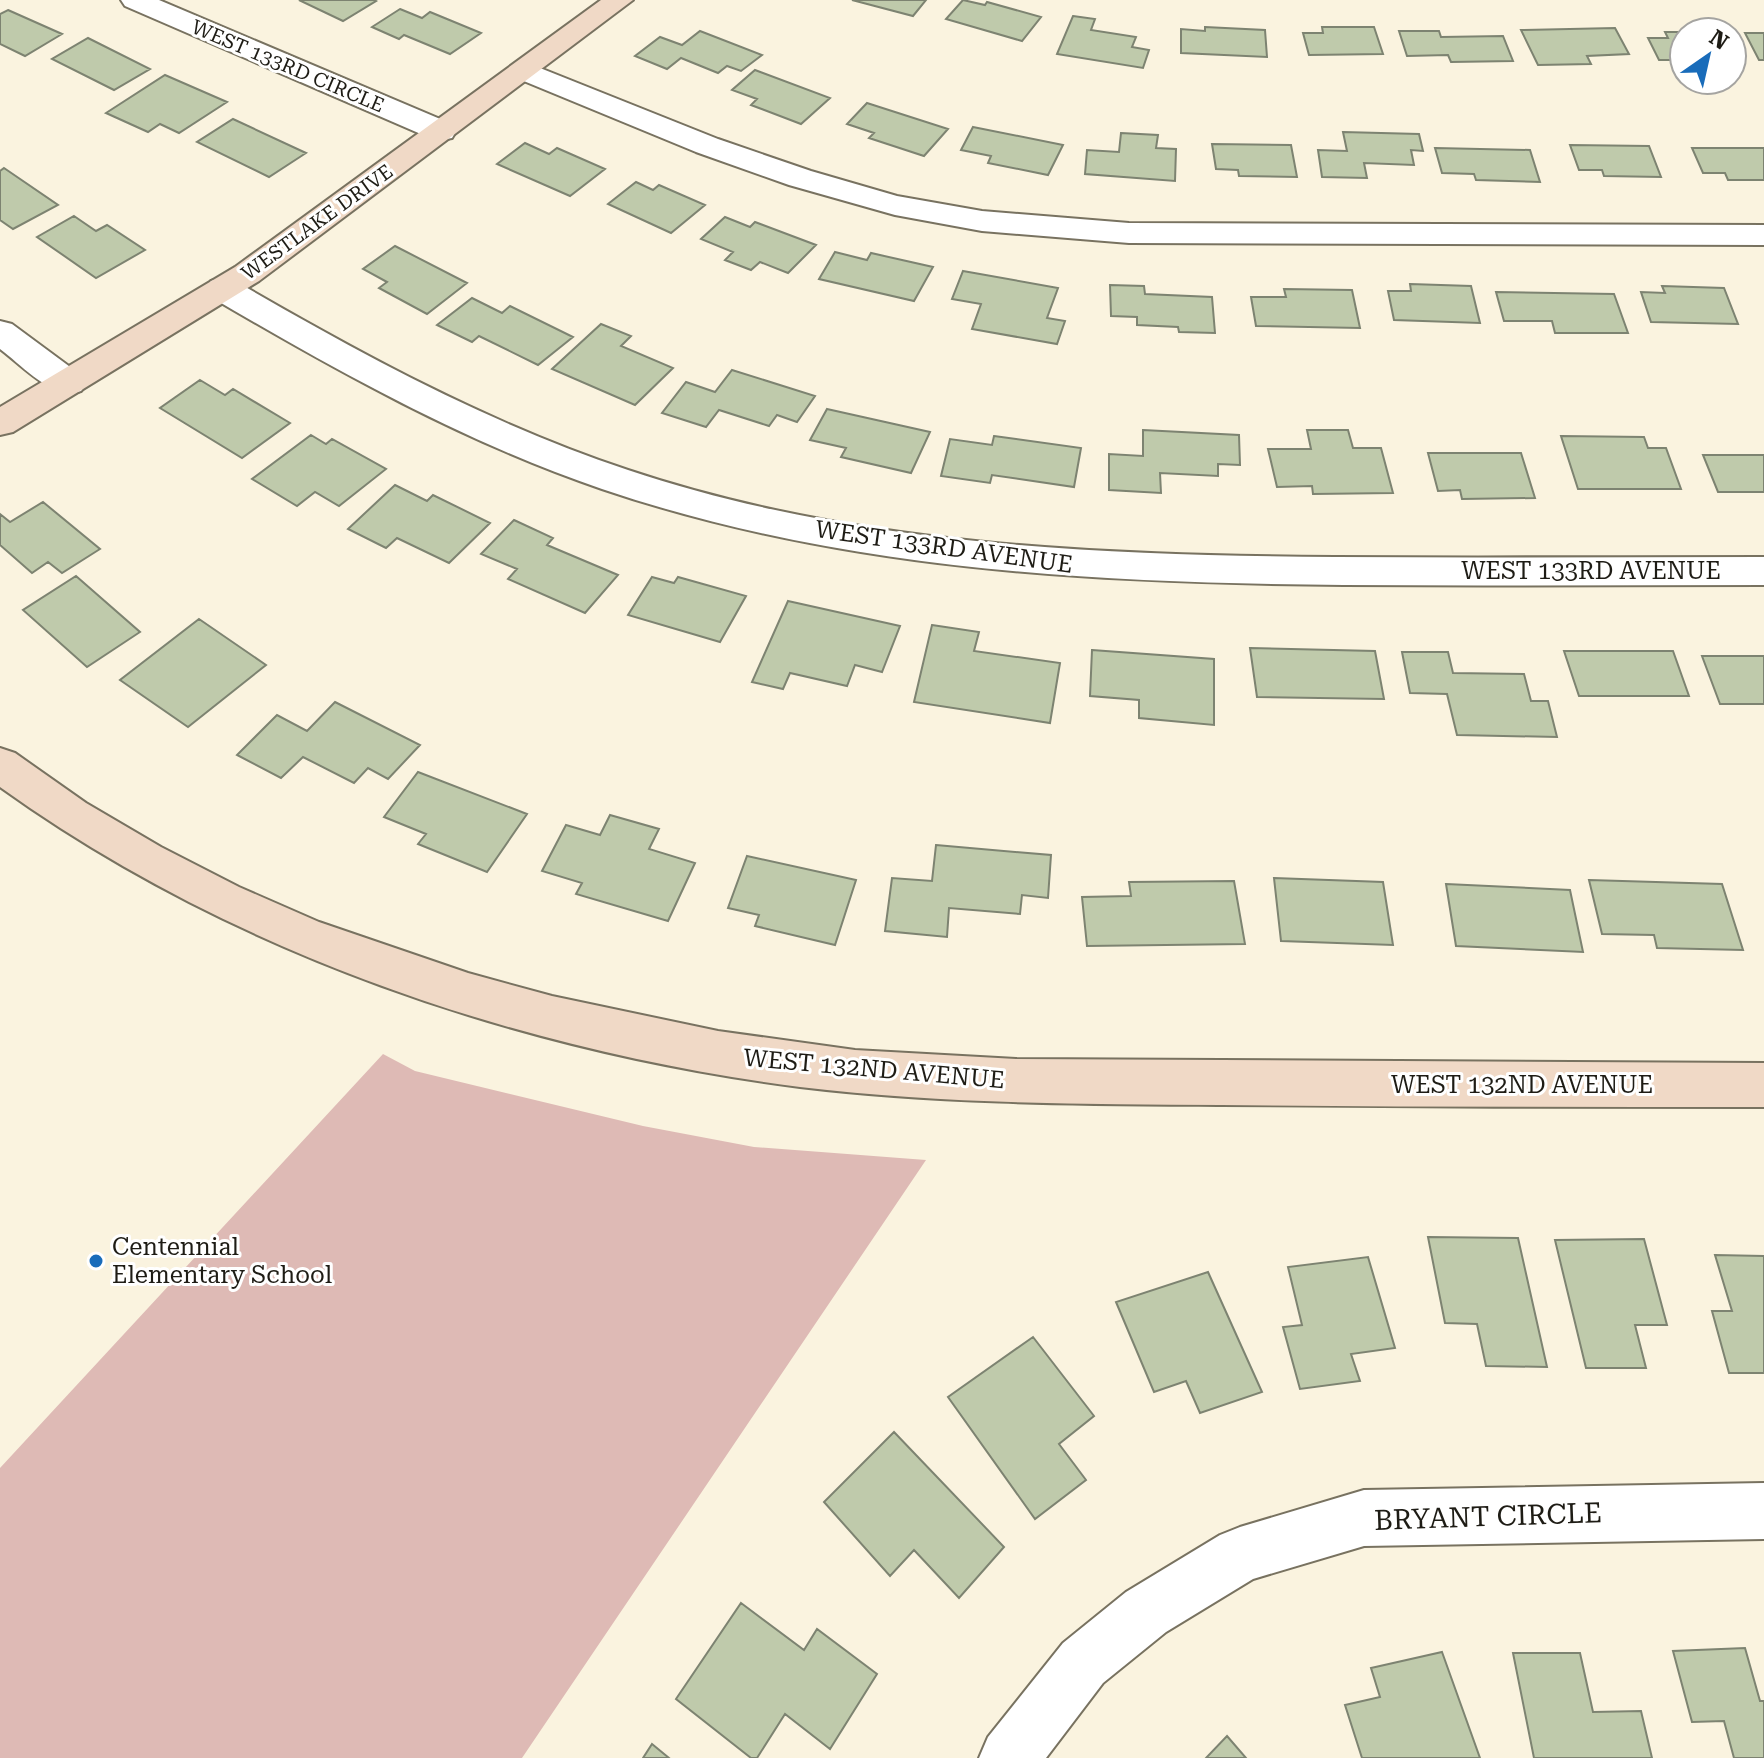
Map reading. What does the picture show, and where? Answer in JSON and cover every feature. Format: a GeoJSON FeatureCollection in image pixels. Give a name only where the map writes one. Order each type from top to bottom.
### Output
{"type":"FeatureCollection","features":[{"type":"Feature","properties":{"kind":"street","name":"WEST 133RD CIRCLE"},"geometry":{"type":"LineString","coordinates":[[135,0],[441,131]]}},
{"type":"Feature","properties":{"kind":"street","name":"WESTLAKE DRIVE"},"geometry":{"type":"LineString","coordinates":[[0,423],[223,289],[619,0]]}},
{"type":"Feature","properties":{"kind":"street"},"geometry":{"type":"LineString","coordinates":[[525,71],[770,168],[868,198],[960,217],[1052,229],[1129,233],[1764,235]]}},
{"type":"Feature","properties":{"kind":"street","name":"WEST 133RD AVENUE"},"geometry":{"type":"LineString","coordinates":[[223,289],[387,383],[546,455],[694,503],[868,541],[990,558],[1194,570],[1764,571]]}},
{"type":"Feature","properties":{"kind":"street"},"geometry":{"type":"LineString","coordinates":[[0,332],[69,383]]}},
{"type":"Feature","properties":{"kind":"street","name":"WEST 132ND AVENUE"},"geometry":{"type":"LineString","coordinates":[[0,765],[76,818],[151,862],[281,926],[384,967],[489,1000],[568,1022],[732,1057],[853,1071],[1049,1082],[1764,1085]]}},
{"type":"Feature","properties":{"kind":"street","name":"BRYANT CIRCLE"},"geometry":{"type":"LineString","coordinates":[[1009,1758],[1083,1663],[1146,1612],[1240,1555],[1364,1518],[1764,1511]]}},
{"type":"Feature","properties":{"kind":"shaded area"},"geometry":{"type":"Polygon","coordinates":[[[383,1054],[415,1071],[643,1126],[754,1147],[926,1160],[522,1758],[0,1758],[0,1468],[383,1054]]]}},
{"type":"Feature","properties":{"kind":"building"},"geometry":{"type":"Polygon","coordinates":[[[299,0],[374,0],[376,1],[343,21],[299,0]]]}},
{"type":"Feature","properties":{"kind":"building"},"geometry":{"type":"Polygon","coordinates":[[[852,0],[926,0],[913,16],[852,0]]]}},
{"type":"Feature","properties":{"kind":"building"},"geometry":{"type":"Polygon","coordinates":[[[963,0],[985,5],[987,2],[1041,17],[1022,41],[946,19],[963,0]]]}},
{"type":"Feature","properties":{"kind":"building"},"geometry":{"type":"Polygon","coordinates":[[[400,9],[422,18],[430,12],[481,33],[450,54],[404,35],[399,39],[372,27],[400,9]]]}},
{"type":"Feature","properties":{"kind":"building"},"geometry":{"type":"Polygon","coordinates":[[[8,10],[62,34],[25,56],[0,44],[0,14],[8,10]]]}},
{"type":"Feature","properties":{"kind":"building"},"geometry":{"type":"Polygon","coordinates":[[[1073,16],[1095,19],[1091,30],[1136,37],[1132,47],[1149,50],[1143,68],[1057,54],[1073,16]]]}},
{"type":"Feature","properties":{"kind":"building"},"geometry":{"type":"Polygon","coordinates":[[[1205,27],[1265,30],[1267,57],[1181,53],[1181,29],[1205,31],[1205,27]]]}},
{"type":"Feature","properties":{"kind":"building"},"geometry":{"type":"Polygon","coordinates":[[[1322,27],[1374,27],[1383,54],[1309,55],[1303,33],[1323,33],[1322,27]]]}},
{"type":"Feature","properties":{"kind":"building"},"geometry":{"type":"Polygon","coordinates":[[[1615,28],[1629,54],[1587,56],[1591,64],[1538,65],[1521,30],[1615,28]]]}},
{"type":"Feature","properties":{"kind":"building"},"geometry":{"type":"Polygon","coordinates":[[[700,31],[762,55],[741,71],[727,66],[718,73],[681,58],[667,69],[635,56],[660,37],[682,45],[700,31]]]}},
{"type":"Feature","properties":{"kind":"building"},"geometry":{"type":"Polygon","coordinates":[[[1399,31],[1439,31],[1441,37],[1503,36],[1513,61],[1451,62],[1448,55],[1407,56],[1399,31]]]}},
{"type":"Feature","properties":{"kind":"building"},"geometry":{"type":"Polygon","coordinates":[[[1748,33],[1764,33],[1764,60],[1759,60],[1748,33]]]}},
{"type":"Feature","properties":{"kind":"building"},"geometry":{"type":"Polygon","coordinates":[[[88,38],[150,69],[114,90],[52,59],[88,38]]]}},
{"type":"Feature","properties":{"kind":"building"},"geometry":{"type":"Polygon","coordinates":[[[1648,38],[1668,38],[1668,60],[1659,60],[1648,38]]]}},
{"type":"Feature","properties":{"kind":"building"},"geometry":{"type":"Polygon","coordinates":[[[755,70],[830,98],[801,124],[751,105],[757,99],[732,90],[755,70]]]}},
{"type":"Feature","properties":{"kind":"building"},"geometry":{"type":"Polygon","coordinates":[[[165,75],[227,102],[179,133],[160,124],[148,132],[106,113],[165,75]]]}},
{"type":"Feature","properties":{"kind":"building"},"geometry":{"type":"Polygon","coordinates":[[[867,103],[948,129],[924,156],[869,138],[874,133],[847,124],[867,103]]]}},
{"type":"Feature","properties":{"kind":"building"},"geometry":{"type":"Polygon","coordinates":[[[233,119],[306,153],[269,177],[197,142],[233,119]]]}},
{"type":"Feature","properties":{"kind":"building"},"geometry":{"type":"Polygon","coordinates":[[[973,127],[1063,145],[1048,175],[988,163],[991,156],[961,150],[973,127]]]}},
{"type":"Feature","properties":{"kind":"building"},"geometry":{"type":"Polygon","coordinates":[[[1343,132],[1419,134],[1423,151],[1411,150],[1414,165],[1364,163],[1367,178],[1322,177],[1318,150],[1347,151],[1343,132]]]}},
{"type":"Feature","properties":{"kind":"building"},"geometry":{"type":"Polygon","coordinates":[[[1121,133],[1158,135],[1156,148],[1176,149],[1175,181],[1085,174],[1087,150],[1119,152],[1121,133]]]}},
{"type":"Feature","properties":{"kind":"building"},"geometry":{"type":"Polygon","coordinates":[[[525,143],[549,154],[557,148],[605,169],[570,196],[497,164],[525,143]]]}},
{"type":"Feature","properties":{"kind":"building"},"geometry":{"type":"Polygon","coordinates":[[[1212,144],[1291,145],[1297,177],[1239,176],[1238,170],[1216,169],[1212,144]]]}},
{"type":"Feature","properties":{"kind":"building"},"geometry":{"type":"Polygon","coordinates":[[[1570,145],[1649,146],[1661,177],[1604,176],[1602,170],[1579,170],[1570,145]]]}},
{"type":"Feature","properties":{"kind":"building"},"geometry":{"type":"Polygon","coordinates":[[[1435,148],[1530,150],[1540,182],[1476,180],[1474,174],[1442,173],[1435,148]]]}},
{"type":"Feature","properties":{"kind":"building"},"geometry":{"type":"Polygon","coordinates":[[[1692,148],[1764,148],[1764,180],[1728,180],[1725,173],[1703,173],[1692,148]]]}},
{"type":"Feature","properties":{"kind":"building"},"geometry":{"type":"Polygon","coordinates":[[[4,168],[58,205],[13,229],[0,220],[0,171],[4,168]]]}},
{"type":"Feature","properties":{"kind":"building"},"geometry":{"type":"Polygon","coordinates":[[[636,182],[653,190],[659,185],[705,205],[671,233],[608,204],[636,182]]]}},
{"type":"Feature","properties":{"kind":"building"},"geometry":{"type":"Polygon","coordinates":[[[74,216],[96,231],[107,225],[145,250],[96,278],[37,237],[74,216]]]}},
{"type":"Feature","properties":{"kind":"building"},"geometry":{"type":"Polygon","coordinates":[[[725,217],[750,227],[755,222],[816,245],[788,273],[760,262],[751,270],[725,260],[733,252],[701,239],[725,217]]]}},
{"type":"Feature","properties":{"kind":"building"},"geometry":{"type":"Polygon","coordinates":[[[395,246],[467,283],[427,314],[379,288],[387,282],[363,269],[395,246]]]}},
{"type":"Feature","properties":{"kind":"building"},"geometry":{"type":"Polygon","coordinates":[[[835,252],[867,260],[871,253],[933,267],[914,301],[819,279],[835,252]]]}},
{"type":"Feature","properties":{"kind":"building"},"geometry":{"type":"Polygon","coordinates":[[[963,271],[1058,288],[1047,318],[1065,321],[1057,344],[972,329],[981,304],[952,299],[963,271]]]}},
{"type":"Feature","properties":{"kind":"building"},"geometry":{"type":"Polygon","coordinates":[[[1410,284],[1471,286],[1480,323],[1394,320],[1388,291],[1411,291],[1410,284]]]}},
{"type":"Feature","properties":{"kind":"building"},"geometry":{"type":"Polygon","coordinates":[[[1110,285],[1144,286],[1145,294],[1212,297],[1215,333],[1179,332],[1178,327],[1137,325],[1137,317],[1111,316],[1110,285]]]}},
{"type":"Feature","properties":{"kind":"building"},"geometry":{"type":"Polygon","coordinates":[[[1662,286],[1724,288],[1738,324],[1651,322],[1641,292],[1665,293],[1662,286]]]}},
{"type":"Feature","properties":{"kind":"building"},"geometry":{"type":"Polygon","coordinates":[[[1284,289],[1352,290],[1360,328],[1256,326],[1251,297],[1286,297],[1284,289]]]}},
{"type":"Feature","properties":{"kind":"building"},"geometry":{"type":"Polygon","coordinates":[[[1496,292],[1614,294],[1628,333],[1555,333],[1552,321],[1504,321],[1496,292]]]}},
{"type":"Feature","properties":{"kind":"building"},"geometry":{"type":"Polygon","coordinates":[[[472,298],[502,313],[510,306],[573,337],[538,365],[479,336],[472,342],[437,325],[472,298]]]}},
{"type":"Feature","properties":{"kind":"building"},"geometry":{"type":"Polygon","coordinates":[[[601,324],[631,336],[621,346],[673,368],[635,405],[552,369],[601,324]]]}},
{"type":"Feature","properties":{"kind":"building"},"geometry":{"type":"Polygon","coordinates":[[[732,370],[815,396],[797,422],[777,415],[769,426],[719,410],[706,427],[662,413],[686,382],[715,392],[732,370]]]}},
{"type":"Feature","properties":{"kind":"building"},"geometry":{"type":"Polygon","coordinates":[[[200,380],[225,395],[233,389],[290,423],[242,458],[160,408],[200,380]]]}},
{"type":"Feature","properties":{"kind":"building"},"geometry":{"type":"Polygon","coordinates":[[[827,409],[930,432],[911,473],[841,457],[846,448],[810,440],[827,409]]]}},
{"type":"Feature","properties":{"kind":"building"},"geometry":{"type":"Polygon","coordinates":[[[1143,430],[1239,435],[1240,465],[1218,464],[1218,476],[1160,473],[1161,493],[1109,490],[1109,454],[1143,456],[1143,430]]]}},
{"type":"Feature","properties":{"kind":"building"},"geometry":{"type":"Polygon","coordinates":[[[1307,430],[1348,430],[1353,448],[1381,448],[1393,493],[1313,494],[1312,486],[1277,487],[1268,449],[1311,449],[1307,430]]]}},
{"type":"Feature","properties":{"kind":"building"},"geometry":{"type":"Polygon","coordinates":[[[311,435],[326,444],[332,439],[386,469],[339,506],[315,492],[297,506],[252,479],[311,435]]]}},
{"type":"Feature","properties":{"kind":"building"},"geometry":{"type":"Polygon","coordinates":[[[994,436],[1081,448],[1074,487],[992,475],[990,483],[941,476],[950,439],[992,445],[994,436]]]}},
{"type":"Feature","properties":{"kind":"building"},"geometry":{"type":"Polygon","coordinates":[[[1561,436],[1644,437],[1648,448],[1666,448],[1681,489],[1578,489],[1561,436]]]}},
{"type":"Feature","properties":{"kind":"building"},"geometry":{"type":"Polygon","coordinates":[[[1428,453],[1521,453],[1535,498],[1462,499],[1460,490],[1438,491],[1428,453]]]}},
{"type":"Feature","properties":{"kind":"building"},"geometry":{"type":"Polygon","coordinates":[[[1703,455],[1764,455],[1764,492],[1718,492],[1703,455]]]}},
{"type":"Feature","properties":{"kind":"building"},"geometry":{"type":"Polygon","coordinates":[[[395,485],[427,501],[433,495],[490,523],[449,563],[397,538],[386,548],[348,529],[395,485]]]}},
{"type":"Feature","properties":{"kind":"building"},"geometry":{"type":"Polygon","coordinates":[[[43,502],[100,549],[62,573],[48,562],[32,573],[0,545],[0,514],[10,522],[43,502]]]}},
{"type":"Feature","properties":{"kind":"building"},"geometry":{"type":"Polygon","coordinates":[[[514,520],[553,538],[547,545],[618,575],[585,613],[508,579],[517,569],[481,554],[514,520]]]}},
{"type":"Feature","properties":{"kind":"building"},"geometry":{"type":"Polygon","coordinates":[[[76,576],[140,632],[87,667],[23,610],[76,576]]]}},
{"type":"Feature","properties":{"kind":"building"},"geometry":{"type":"Polygon","coordinates":[[[652,577],[674,583],[678,577],[746,596],[720,642],[628,615],[652,577]]]}},
{"type":"Feature","properties":{"kind":"building"},"geometry":{"type":"Polygon","coordinates":[[[788,601],[900,626],[882,672],[855,665],[847,686],[790,673],[783,689],[752,682],[788,601]]]}},
{"type":"Feature","properties":{"kind":"building"},"geometry":{"type":"Polygon","coordinates":[[[199,619],[266,665],[188,727],[120,680],[199,619]]]}},
{"type":"Feature","properties":{"kind":"building"},"geometry":{"type":"Polygon","coordinates":[[[932,625],[979,632],[974,651],[1060,663],[1050,723],[914,702],[932,625]]]}},
{"type":"Feature","properties":{"kind":"building"},"geometry":{"type":"Polygon","coordinates":[[[1250,648],[1375,651],[1384,699],[1257,697],[1250,648]]]}},
{"type":"Feature","properties":{"kind":"building"},"geometry":{"type":"Polygon","coordinates":[[[1092,650],[1214,659],[1214,725],[1139,718],[1139,700],[1090,696],[1092,650]]]}},
{"type":"Feature","properties":{"kind":"building"},"geometry":{"type":"Polygon","coordinates":[[[1564,651],[1673,651],[1689,696],[1579,696],[1564,651]]]}},
{"type":"Feature","properties":{"kind":"building"},"geometry":{"type":"Polygon","coordinates":[[[1402,652],[1448,652],[1453,673],[1524,674],[1531,701],[1548,701],[1557,737],[1457,735],[1447,694],[1410,693],[1402,652]]]}},
{"type":"Feature","properties":{"kind":"building"},"geometry":{"type":"Polygon","coordinates":[[[1702,656],[1764,656],[1764,704],[1720,704],[1702,656]]]}},
{"type":"Feature","properties":{"kind":"building"},"geometry":{"type":"Polygon","coordinates":[[[335,702],[420,745],[388,779],[368,768],[354,783],[303,757],[281,778],[237,755],[277,715],[307,731],[335,702]]]}},
{"type":"Feature","properties":{"kind":"building"},"geometry":{"type":"Polygon","coordinates":[[[418,772],[527,814],[487,872],[418,844],[426,834],[384,817],[418,772]]]}},
{"type":"Feature","properties":{"kind":"building"},"geometry":{"type":"Polygon","coordinates":[[[610,815],[659,829],[649,849],[695,863],[668,921],[576,894],[582,883],[542,871],[566,825],[600,835],[610,815]]]}},
{"type":"Feature","properties":{"kind":"building"},"geometry":{"type":"Polygon","coordinates":[[[936,845],[1051,855],[1048,898],[1022,895],[1020,914],[949,908],[947,937],[885,931],[892,878],[932,881],[936,845]]]}},
{"type":"Feature","properties":{"kind":"building"},"geometry":{"type":"Polygon","coordinates":[[[747,856],[856,880],[835,945],[755,926],[759,915],[728,908],[747,856]]]}},
{"type":"Feature","properties":{"kind":"building"},"geometry":{"type":"Polygon","coordinates":[[[1274,878],[1383,882],[1393,945],[1281,941],[1274,878]]]}},
{"type":"Feature","properties":{"kind":"building"},"geometry":{"type":"Polygon","coordinates":[[[1589,880],[1722,884],[1743,950],[1657,948],[1654,935],[1602,934],[1589,880]]]}},
{"type":"Feature","properties":{"kind":"building"},"geometry":{"type":"Polygon","coordinates":[[[1234,881],[1245,944],[1087,946],[1082,897],[1131,896],[1129,882],[1234,881]]]}},
{"type":"Feature","properties":{"kind":"building"},"geometry":{"type":"Polygon","coordinates":[[[1446,884],[1570,890],[1583,952],[1456,946],[1446,884]]]}},
{"type":"Feature","properties":{"kind":"building"},"geometry":{"type":"Polygon","coordinates":[[[1428,1237],[1518,1238],[1547,1367],[1486,1366],[1477,1324],[1445,1323],[1428,1237]]]}},
{"type":"Feature","properties":{"kind":"building"},"geometry":{"type":"Polygon","coordinates":[[[1644,1239],[1667,1325],[1635,1325],[1646,1368],[1586,1368],[1555,1240],[1644,1239]]]}},
{"type":"Feature","properties":{"kind":"building"},"geometry":{"type":"Polygon","coordinates":[[[1715,1255],[1764,1256],[1764,1373],[1729,1373],[1712,1311],[1732,1311],[1715,1255]]]}},
{"type":"Feature","properties":{"kind":"building"},"geometry":{"type":"Polygon","coordinates":[[[1368,1257],[1395,1348],[1351,1354],[1360,1381],[1300,1389],[1283,1327],[1302,1325],[1288,1267],[1368,1257]]]}},
{"type":"Feature","properties":{"kind":"building"},"geometry":{"type":"Polygon","coordinates":[[[1208,1272],[1262,1392],[1200,1413],[1186,1381],[1154,1392],[1116,1302],[1208,1272]]]}},
{"type":"Feature","properties":{"kind":"building"},"geometry":{"type":"Polygon","coordinates":[[[1033,1337],[1094,1416],[1059,1444],[1086,1480],[1035,1519],[948,1397],[1033,1337]]]}},
{"type":"Feature","properties":{"kind":"building"},"geometry":{"type":"Polygon","coordinates":[[[894,1432],[1004,1547],[959,1598],[914,1550],[890,1576],[824,1502],[894,1432]]]}},
{"type":"Feature","properties":{"kind":"building"},"geometry":{"type":"Polygon","coordinates":[[[741,1603],[804,1650],[817,1629],[877,1674],[830,1749],[785,1714],[757,1758],[751,1758],[676,1699],[741,1603]]]}},
{"type":"Feature","properties":{"kind":"building"},"geometry":{"type":"Polygon","coordinates":[[[1745,1648],[1760,1701],[1764,1701],[1764,1758],[1734,1758],[1724,1721],[1692,1722],[1673,1651],[1745,1648]]]}},
{"type":"Feature","properties":{"kind":"building"},"geometry":{"type":"Polygon","coordinates":[[[1442,1652],[1480,1758],[1362,1758],[1345,1705],[1380,1697],[1371,1668],[1442,1652]]]}},
{"type":"Feature","properties":{"kind":"building"},"geometry":{"type":"Polygon","coordinates":[[[1513,1653],[1580,1653],[1593,1712],[1641,1711],[1652,1758],[1534,1758],[1513,1653]]]}},
{"type":"Feature","properties":{"kind":"building"},"geometry":{"type":"Polygon","coordinates":[[[1227,1736],[1246,1758],[1206,1758],[1227,1736]]]}},
{"type":"Feature","properties":{"kind":"building"},"geometry":{"type":"Polygon","coordinates":[[[652,1744],[669,1758],[643,1758],[652,1744]]]}},
{"type":"Feature","properties":{"kind":"place","name":"Centennial Elementary School"},"geometry":{"type":"Point","coordinates":[96,1261]}}]}
